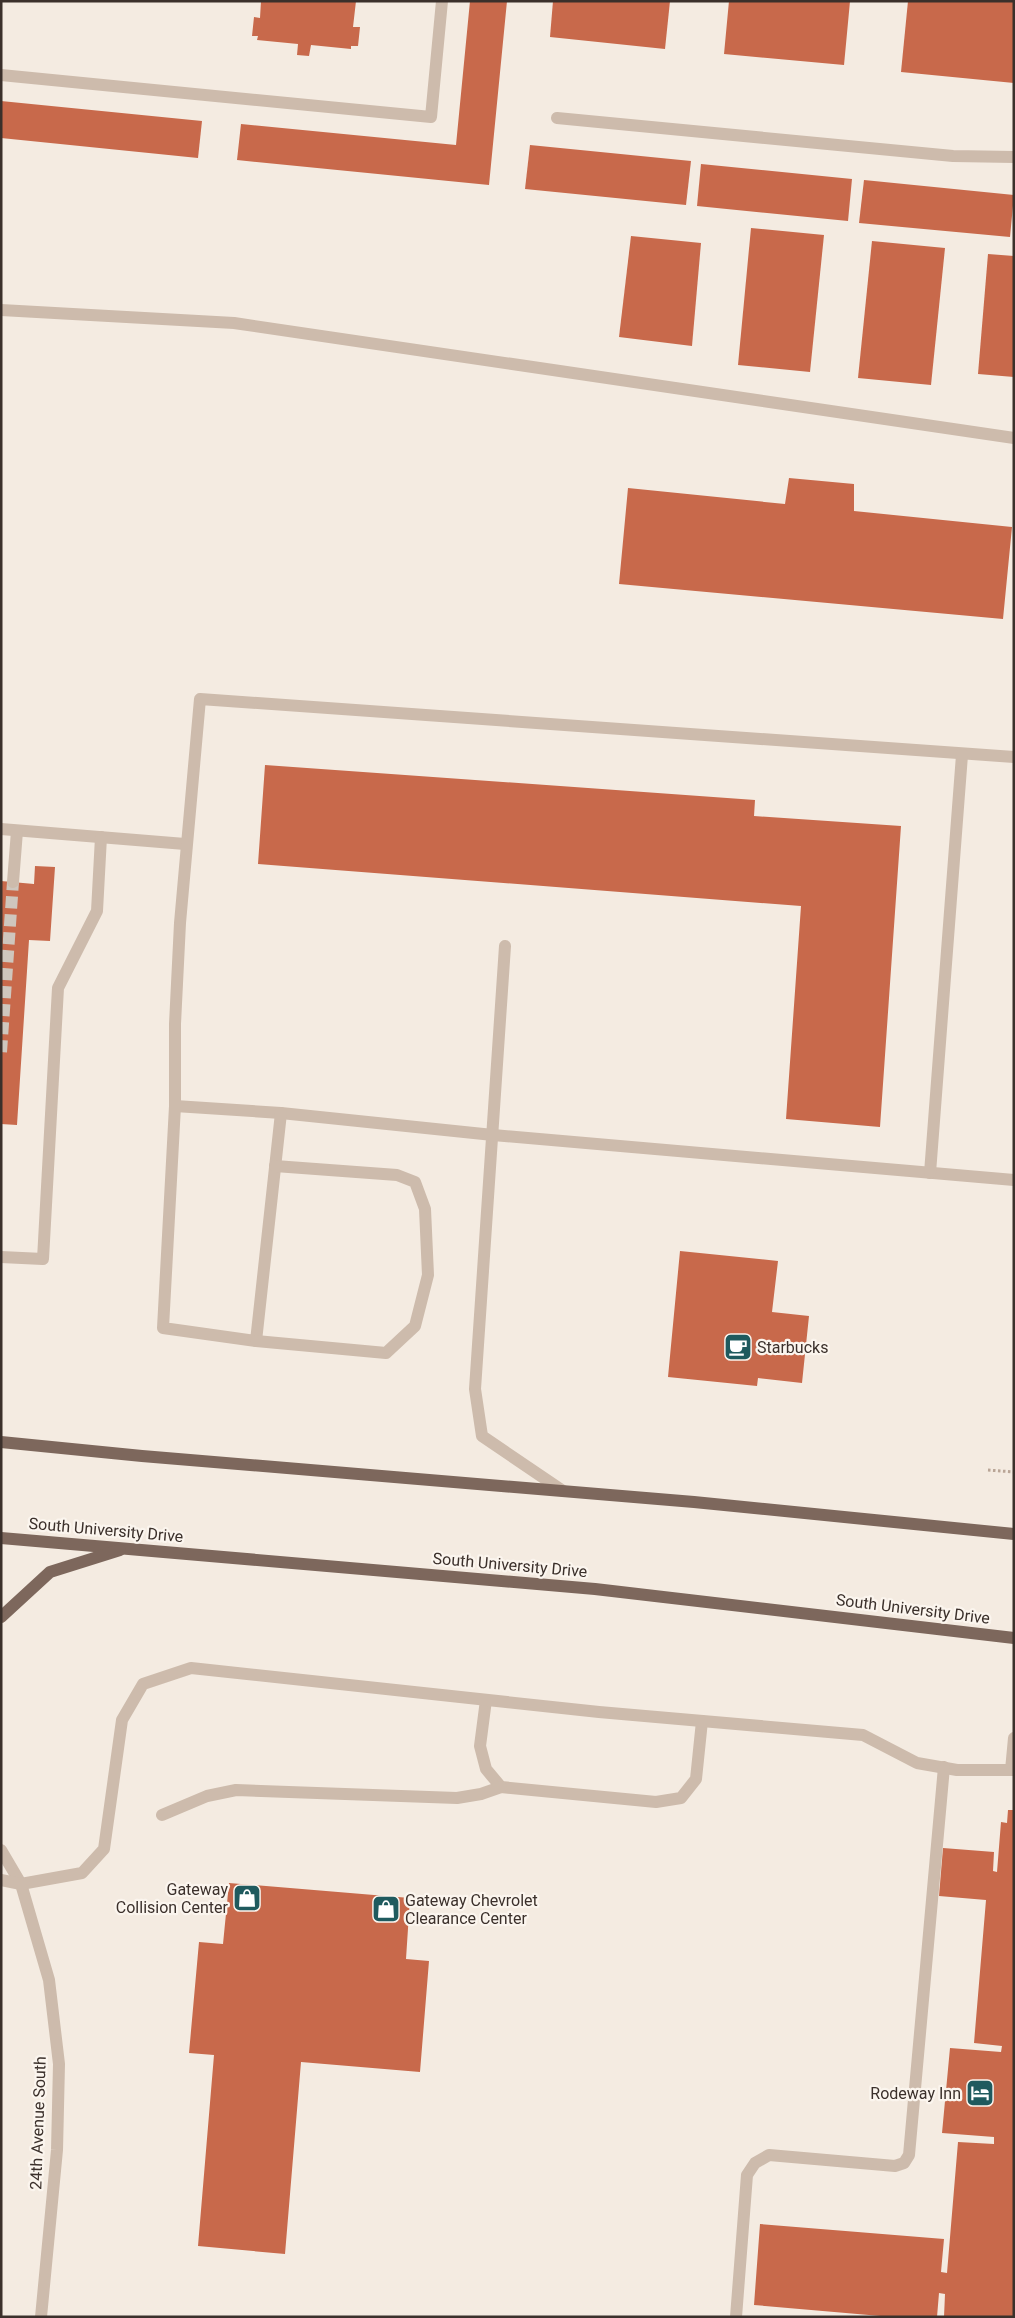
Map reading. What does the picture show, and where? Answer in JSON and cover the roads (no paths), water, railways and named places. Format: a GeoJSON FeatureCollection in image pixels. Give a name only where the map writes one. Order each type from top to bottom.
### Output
{"type":"FeatureCollection","features":[{"type":"Feature","properties":{"kind":"main road"},"geometry":{"type":"LineString","coordinates":[[1,1442],[152,1457],[694,1502],[1014,1534]]}},
{"type":"Feature","properties":{"kind":"main road","name":"South University Drive"},"geometry":{"type":"LineString","coordinates":[[1,1538],[595,1589],[1014,1638]]}},
{"type":"Feature","properties":{"kind":"main road"},"geometry":{"type":"LineString","coordinates":[[1,1617],[50,1572],[126,1548]]}},
{"type":"Feature","properties":{"kind":"street"},"geometry":{"type":"LineString","coordinates":[[1,75],[431,117],[442,1]]}},
{"type":"Feature","properties":{"kind":"street"},"geometry":{"type":"LineString","coordinates":[[557,118],[953,156],[1014,157]]}},
{"type":"Feature","properties":{"kind":"street"},"geometry":{"type":"LineString","coordinates":[[1,310],[234,322],[1014,438]]}},
{"type":"Feature","properties":{"kind":"street"},"geometry":{"type":"LineString","coordinates":[[275,1166],[397,1175],[414,1182],[425,1209],[428,1275],[415,1326],[386,1353],[256,1342],[163,1328],[175,1106],[175,1024],[185,844],[200,699],[1014,757]]}},
{"type":"Feature","properties":{"kind":"street"},"geometry":{"type":"LineString","coordinates":[[930,1173],[962,754]]}},
{"type":"Feature","properties":{"kind":"street"},"geometry":{"type":"LineString","coordinates":[[1,829],[185,844]]}},
{"type":"Feature","properties":{"kind":"street"},"geometry":{"type":"LineString","coordinates":[[13,882],[17,830]]}},
{"type":"Feature","properties":{"kind":"street"},"geometry":{"type":"LineString","coordinates":[[1,1257],[42,1259],[58,988],[97,910],[101,837]]}},
{"type":"Feature","properties":{"kind":"street"},"geometry":{"type":"LineString","coordinates":[[505,946],[475,1389],[482,1436],[563,1491]]}},
{"type":"Feature","properties":{"kind":"street"},"geometry":{"type":"LineString","coordinates":[[175,1106],[281,1113],[493,1135],[1014,1180]]}},
{"type":"Feature","properties":{"kind":"street"},"geometry":{"type":"LineString","coordinates":[[256,1342],[281,1113]]}},
{"type":"Feature","properties":{"kind":"street"},"geometry":{"type":"LineString","coordinates":[[1,1880],[21,1884],[82,1873],[104,1850],[122,1720],[143,1684],[191,1668],[486,1700],[863,1735],[917,1763],[957,1770],[1012,1770],[1014,1738]]}},
{"type":"Feature","properties":{"kind":"street"},"geometry":{"type":"LineString","coordinates":[[486,1700],[480,1746],[486,1769],[501,1787]]}},
{"type":"Feature","properties":{"kind":"street"},"geometry":{"type":"LineString","coordinates":[[162,1815],[207,1796],[236,1790],[457,1798],[481,1794],[501,1787],[656,1802],[681,1798],[696,1779],[702,1721]]}},
{"type":"Feature","properties":{"kind":"street"},"geometry":{"type":"LineString","coordinates":[[736,2317],[747,2175],[756,2163],[769,2155],[895,2166],[904,2164],[909,2155],[944,1768]]}},
{"type":"Feature","properties":{"kind":"street","name":"24th Avenue South"},"geometry":{"type":"LineString","coordinates":[[1,1850],[21,1884],[49,1980],[59,2064],[57,2150],[41,2317]]}},
{"type":"Feature","properties":{"kind":"tunnel"},"geometry":{"type":"LineString","coordinates":[[1,1052],[13,882]]}},
{"type":"Feature","properties":{"kind":"place","name":"Starbucks"},"geometry":{"type":"Point","coordinates":[738,1347]}},
{"type":"Feature","properties":{"kind":"place","name":"Gateway Collision Center"},"geometry":{"type":"Point","coordinates":[247,1898]}},
{"type":"Feature","properties":{"kind":"place","name":"Gateway Chevrolet Clearance Center"},"geometry":{"type":"Point","coordinates":[386,1909]}},
{"type":"Feature","properties":{"kind":"place","name":"Rodeway Inn"},"geometry":{"type":"Point","coordinates":[980,2093]}}]}
